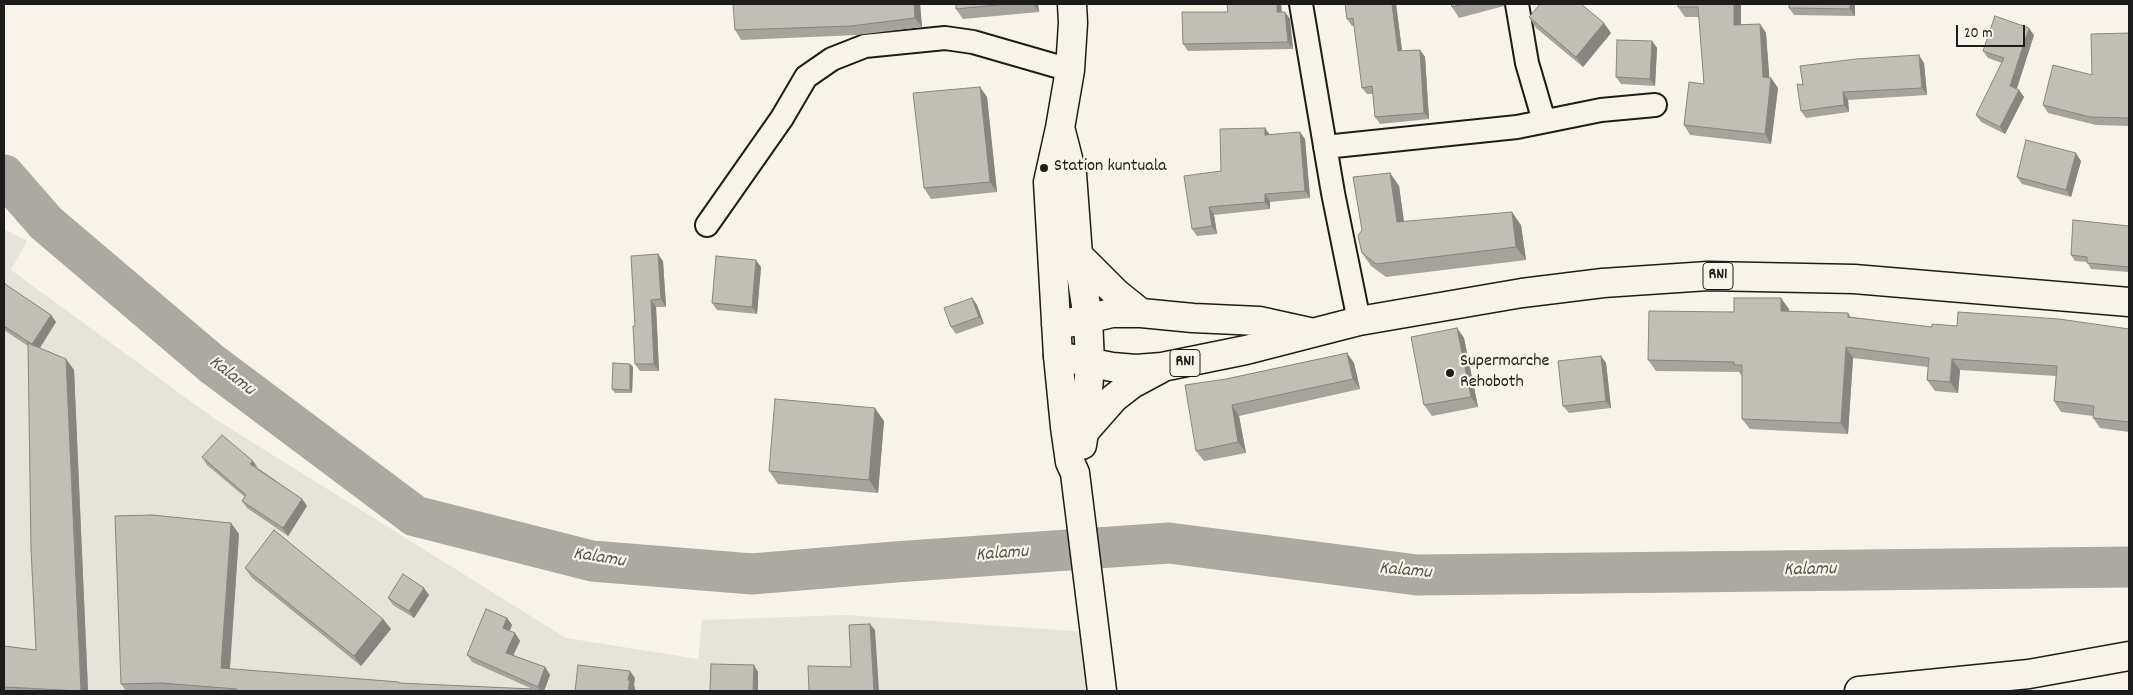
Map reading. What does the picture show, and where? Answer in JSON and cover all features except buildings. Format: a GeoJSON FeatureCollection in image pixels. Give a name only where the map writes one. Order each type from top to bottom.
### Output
{"type":"FeatureCollection","features":[{"type":"Feature","properties":{"kind":"main road"},"geometry":{"type":"LineString","coordinates":[[1072,4],[1073,23],[1070,70],[1048,182],[1058,356],[1066,436],[1076,483],[1102,691]]}},
{"type":"Feature","properties":{"kind":"main road"},"geometry":{"type":"LineString","coordinates":[[1060,128],[1072,174],[1078,255],[1088,318],[1090,363],[1085,431],[1076,483]]}},
{"type":"Feature","properties":{"kind":"main road"},"geometry":{"type":"LineString","coordinates":[[1078,255],[1116,293],[1141,312]]}},
{"type":"Feature","properties":{"kind":"main road","name":"RN1"},"geometry":{"type":"LineString","coordinates":[[1058,356],[1112,367],[1136,369],[1162,367],[1222,356],[1359,320],[1531,292],[1603,283],[1708,276],[1854,279],[2129,302]]}},
{"type":"Feature","properties":{"kind":"main road","name":"RN1"},"geometry":{"type":"LineString","coordinates":[[1056,324],[1112,313],[1141,312],[1193,318],[1259,321],[1311,332]]}},
{"type":"Feature","properties":{"kind":"main road"},"geometry":{"type":"LineString","coordinates":[[1085,431],[1114,398],[1132,384],[1162,367]]}},
{"type":"Feature","properties":{"kind":"main road"},"geometry":{"type":"LineString","coordinates":[[1859,691],[2029,674],[2129,656]]}},
{"type":"Feature","properties":{"kind":"street"},"geometry":{"type":"LineString","coordinates":[[1302,4],[1325,146],[1359,320]]}},
{"type":"Feature","properties":{"kind":"street"},"geometry":{"type":"LineString","coordinates":[[1517,4],[1527,63],[1544,121]]}},
{"type":"Feature","properties":{"kind":"street"},"geometry":{"type":"LineString","coordinates":[[707,226],[782,118],[806,77],[832,59],[865,46],[914,39],[945,38],[973,42],[1070,70]]}},
{"type":"Feature","properties":{"kind":"street"},"geometry":{"type":"LineString","coordinates":[[1325,146],[1517,127],[1601,110],[1655,105]]}},
{"type":"Feature","properties":{"kind":"shaded area"},"geometry":{"type":"Polygon","coordinates":[[[4,229],[27,241],[11,270],[215,419],[566,638],[698,659],[702,620],[847,615],[1086,632],[1093,691],[4,691],[4,229]]]}},
{"type":"Feature","properties":{"kind":"waterway","name":"Kalamu"},"geometry":{"type":"LineString","coordinates":[[4,175],[46,223],[212,364],[415,516],[592,561],[752,574],[1169,543],[1417,575],[2129,567]]}},
{"type":"Feature","properties":{"kind":"place","name":"Station kuntuala"},"geometry":{"type":"Point","coordinates":[1044,168]}},
{"type":"Feature","properties":{"kind":"place","name":"Supermarche Rehoboth"},"geometry":{"type":"Point","coordinates":[1450,373]}}]}
